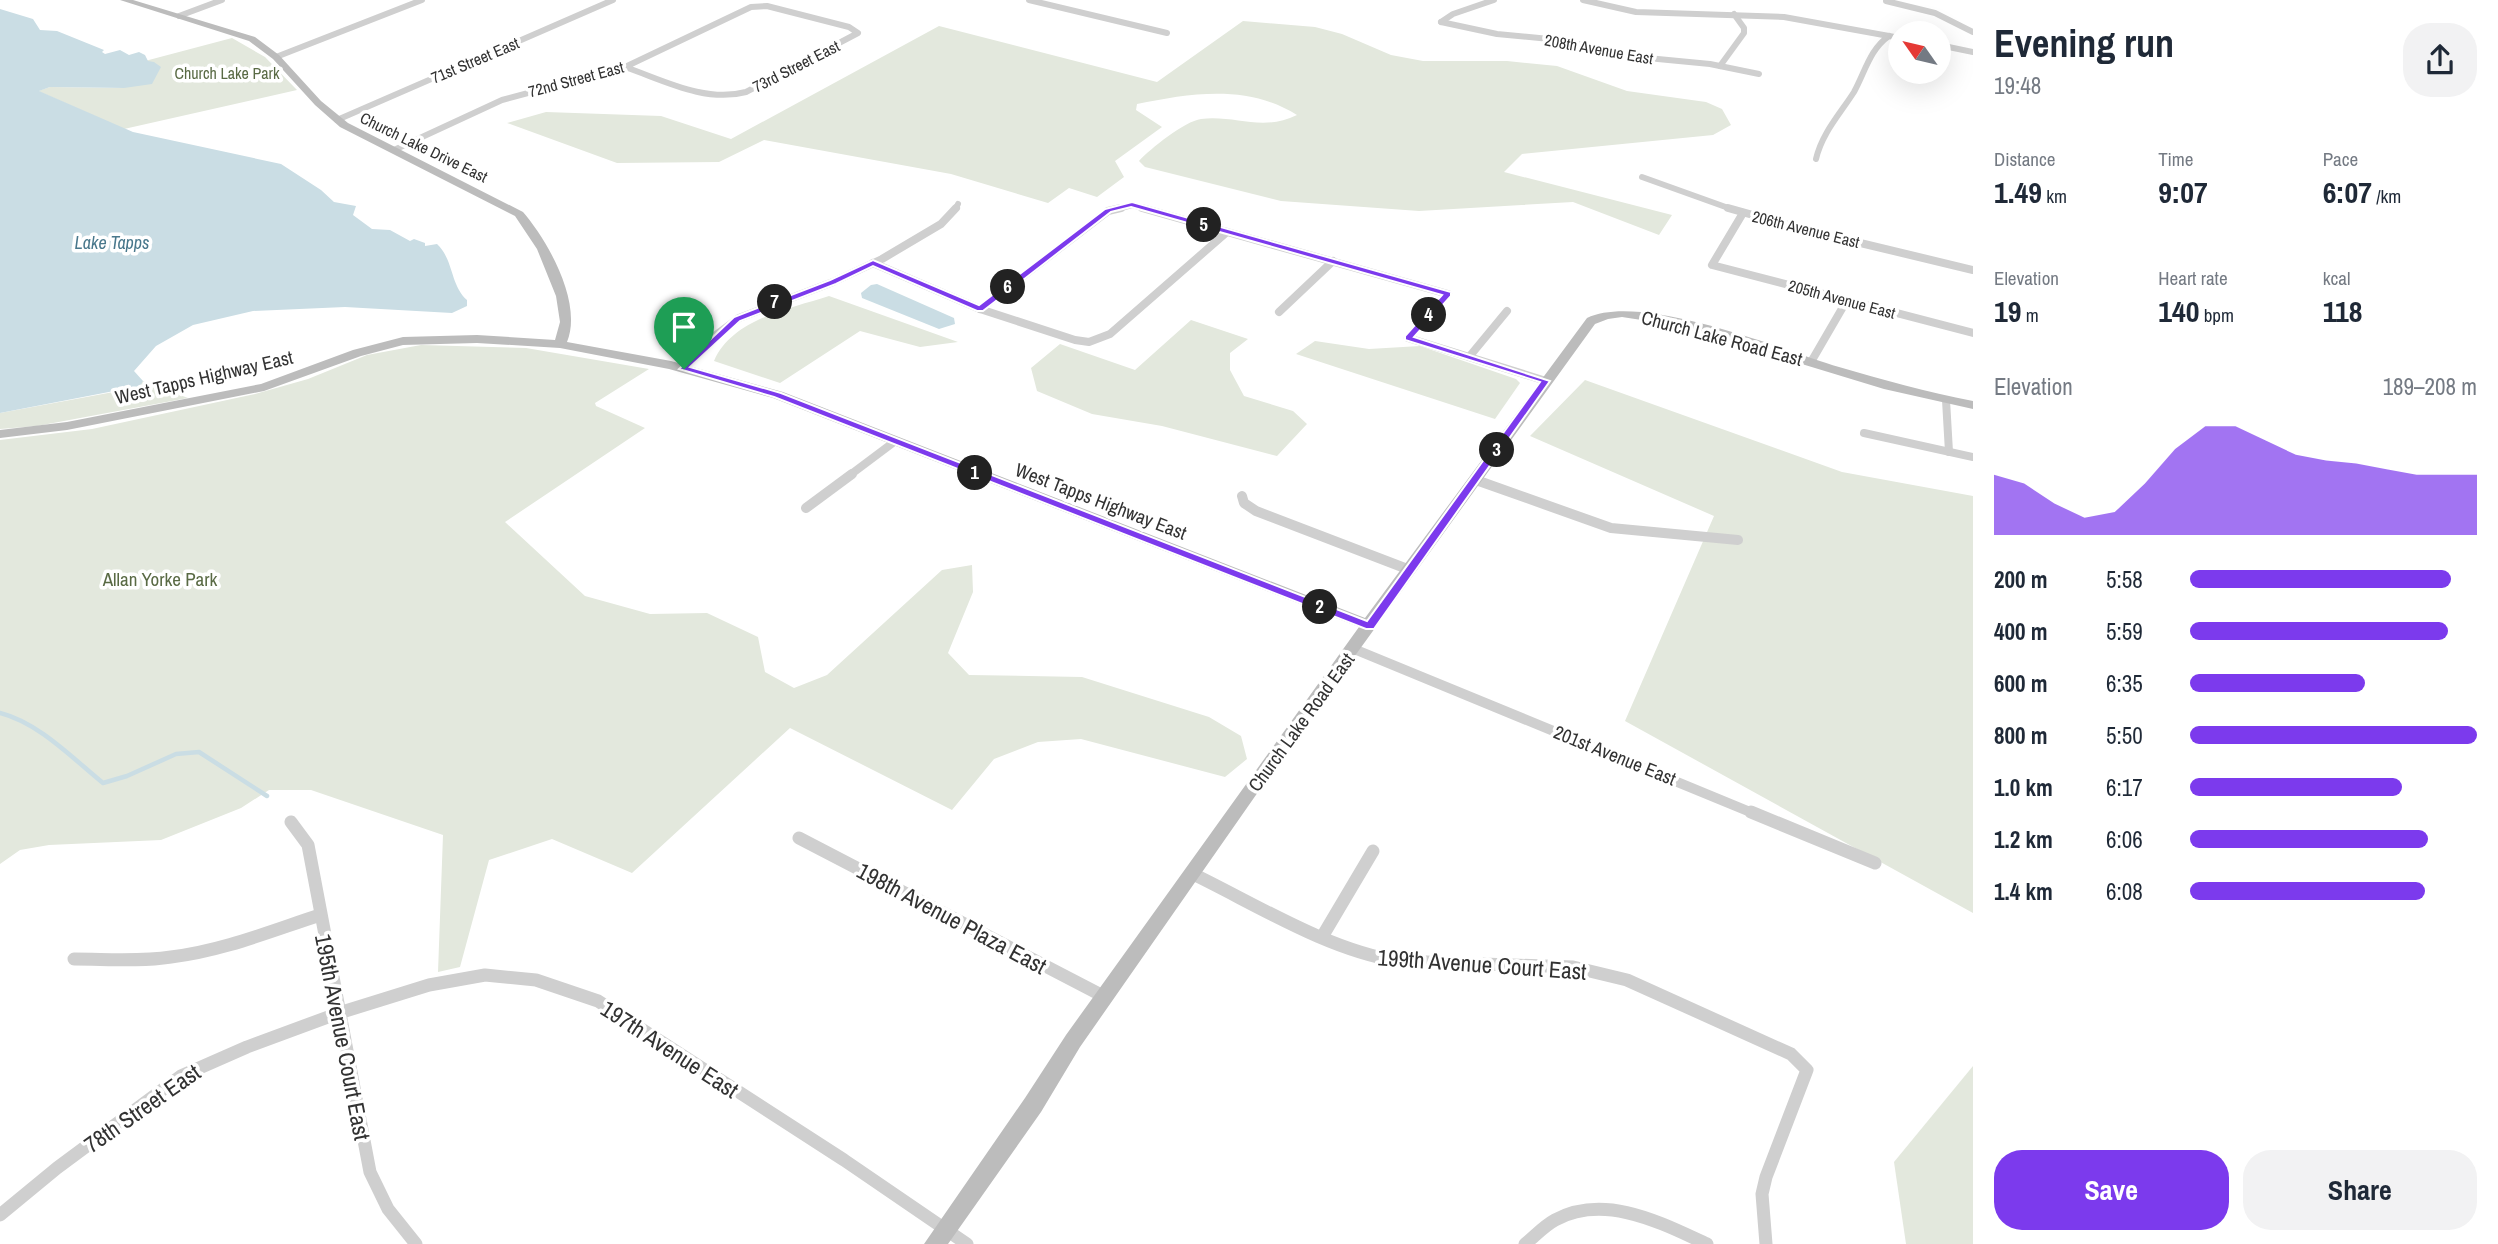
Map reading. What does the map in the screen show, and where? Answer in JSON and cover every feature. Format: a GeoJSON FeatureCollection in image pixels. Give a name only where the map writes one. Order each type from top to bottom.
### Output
{"type":"FeatureCollection","features":[{"type":"Feature","properties":{"kind":"street","name":"Church Lake Drive East"},"geometry":{"type":"LineString","coordinates":[[124,0],[252,39],[276,57],[337,120],[509,208],[527,221],[547,261],[565,313],[566,323],[560,344]]}},
{"type":"Feature","properties":{"kind":"street"},"geometry":{"type":"LineString","coordinates":[[179,16],[222,0]]}},
{"type":"Feature","properties":{"kind":"street"},"geometry":{"type":"LineString","coordinates":[[276,57],[422,0]]}},
{"type":"Feature","properties":{"kind":"street","name":"71st Street East"},"geometry":{"type":"LineString","coordinates":[[337,120],[613,0]]}},
{"type":"Feature","properties":{"kind":"street"},"geometry":{"type":"LineString","coordinates":[[1029,0],[1167,33]]}},
{"type":"Feature","properties":{"kind":"street","name":"208th Avenue East"},"geometry":{"type":"LineString","coordinates":[[1494,0],[1453,14],[1441,22],[1497,34],[1574,42],[1637,57],[1720,66],[1759,74]]}},
{"type":"Feature","properties":{"kind":"street"},"geometry":{"type":"LineString","coordinates":[[1583,0],[1636,12],[1734,14],[1800,19],[1888,36]]}},
{"type":"Feature","properties":{"kind":"street"},"geometry":{"type":"LineString","coordinates":[[1886,1],[1935,13],[1973,32]]}},
{"type":"Feature","properties":{"kind":"street","name":"72nd Street East"},"geometry":{"type":"LineString","coordinates":[[394,150],[502,100],[625,67],[757,6],[779,9],[858,32]]}},
{"type":"Feature","properties":{"kind":"street"},"geometry":{"type":"LineString","coordinates":[[1720,66],[1744,33],[1744,28],[1734,14]]}},
{"type":"Feature","properties":{"kind":"street","name":"73rd Street East"},"geometry":{"type":"LineString","coordinates":[[625,67],[714,96],[731,97],[857,35],[858,32]]}},
{"type":"Feature","properties":{"kind":"street"},"geometry":{"type":"LineString","coordinates":[[1816,159],[1833,120],[1855,90],[1876,51],[1888,37]]}},
{"type":"Feature","properties":{"kind":"street"},"geometry":{"type":"LineString","coordinates":[[1951,47],[1973,52]]}},
{"type":"Feature","properties":{"kind":"street","name":"206th Avenue East"},"geometry":{"type":"LineString","coordinates":[[1642,177],[1694,199],[1742,213],[1973,270]]}},
{"type":"Feature","properties":{"kind":"street"},"geometry":{"type":"LineString","coordinates":[[684,369],[737,319],[833,282],[873,262],[926,234],[953,216],[958,204]]}},
{"type":"Feature","properties":{"kind":"street"},"geometry":{"type":"LineString","coordinates":[[980,309],[1108,211],[1120,205],[1138,206],[1448,294],[1408,338],[1546,381]]}},
{"type":"Feature","properties":{"kind":"street","name":"205th Avenue East"},"geometry":{"type":"LineString","coordinates":[[1742,213],[1712,265],[1973,333]]}},
{"type":"Feature","properties":{"kind":"street"},"geometry":{"type":"LineString","coordinates":[[873,262],[980,309],[1075,340],[1097,340],[1110,334],[1227,232]]}},
{"type":"Feature","properties":{"kind":"street"},"geometry":{"type":"LineString","coordinates":[[1279,312],[1333,261]]}},
{"type":"Feature","properties":{"kind":"street"},"geometry":{"type":"LineString","coordinates":[[1811,362],[1847,300]]}},
{"type":"Feature","properties":{"kind":"street"},"geometry":{"type":"LineString","coordinates":[[1469,357],[1507,310]]}},
{"type":"Feature","properties":{"kind":"street","name":"Church Lake Road East"},"geometry":{"type":"LineString","coordinates":[[940,1237],[1296,725],[1591,321],[1604,315],[1619,314],[1690,326],[1946,400],[1973,405]]}},
{"type":"Feature","properties":{"kind":"street","name":"West Tapps Highway East"},"geometry":{"type":"LineString","coordinates":[[0,434],[66,426],[264,387],[357,353],[402,341],[477,339],[560,344],[684,369],[778,395],[1370,626]]}},
{"type":"Feature","properties":{"kind":"street"},"geometry":{"type":"LineString","coordinates":[[1946,400],[1949,452]]}},
{"type":"Feature","properties":{"kind":"street"},"geometry":{"type":"LineString","coordinates":[[1864,433],[1973,457]]}},
{"type":"Feature","properties":{"kind":"street"},"geometry":{"type":"LineString","coordinates":[[806,508],[894,442]]}},
{"type":"Feature","properties":{"kind":"street"},"geometry":{"type":"LineString","coordinates":[[1476,480],[1611,528],[1738,540]]}},
{"type":"Feature","properties":{"kind":"street"},"geometry":{"type":"LineString","coordinates":[[1242,496],[1244,503],[1256,511],[1410,570]]}},
{"type":"Feature","properties":{"kind":"street","name":"201st Avenue East"},"geometry":{"type":"LineString","coordinates":[[1354,649],[1875,863]]}},
{"type":"Feature","properties":{"kind":"street","name":"195th Avenue Court East"},"geometry":{"type":"LineString","coordinates":[[291,822],[308,845],[370,1172],[388,1209],[416,1244]]}},
{"type":"Feature","properties":{"kind":"street","name":"198th Avenue Plaza East"},"geometry":{"type":"LineString","coordinates":[[799,838],[1105,998]]}},
{"type":"Feature","properties":{"kind":"street"},"geometry":{"type":"LineString","coordinates":[[1322,937],[1373,851]]}},
{"type":"Feature","properties":{"kind":"street","name":"199th Avenue Court East"},"geometry":{"type":"LineString","coordinates":[[1193,874],[1362,954],[1398,961],[1573,967],[1601,972],[1627,980],[1775,1045],[1800,1061],[1807,1070],[1762,1194],[1766,1244]]}},
{"type":"Feature","properties":{"kind":"street"},"geometry":{"type":"LineString","coordinates":[[74,959],[149,960],[180,956],[320,915]]}},
{"type":"Feature","properties":{"kind":"street","name":"197th Avenue East"},"geometry":{"type":"LineString","coordinates":[[339,1013],[429,985],[485,975],[537,980],[566,988],[598,1002],[940,1237],[967,1244]]}},
{"type":"Feature","properties":{"kind":"street","name":"78th Street East"},"geometry":{"type":"LineString","coordinates":[[0,1215],[68,1160],[181,1076],[339,1013]]}},
{"type":"Feature","properties":{"kind":"street"},"geometry":{"type":"LineString","coordinates":[[1525,1244],[1557,1219],[1578,1211],[1598,1208],[1631,1215],[1707,1244]]}},
{"type":"Feature","properties":{"kind":"green space"},"geometry":{"type":"Polygon","coordinates":[[[1243,21],[1315,27],[1342,34],[1391,55],[1423,61],[1507,61],[1557,66],[1627,91],[1706,102],[1722,109],[1731,125],[1713,135],[1522,154],[1504,172],[1672,215],[1659,235],[1573,202],[1419,211],[1281,201],[1145,167],[1139,161],[1168,136],[1194,121],[1214,118],[1260,123],[1284,120],[1297,115],[1278,105],[1239,95],[1198,94],[1137,104],[1136,110],[1162,127],[1115,161],[1124,177],[1097,197],[1069,188],[1048,203],[951,174],[764,140],[719,162],[617,163],[507,123],[546,112],[661,116],[731,139],[939,26],[1157,82],[1243,21]]]}},
{"type":"Feature","properties":{"kind":"green space","name":"Church Lake Park"},"geometry":{"type":"Polygon","coordinates":[[[232,38],[265,57],[297,90],[124,129],[38,91],[50,87],[124,88],[145,61],[232,38]]]}},
{"type":"Feature","properties":{"kind":"green space"},"geometry":{"type":"Polygon","coordinates":[[[829,296],[958,342],[920,347],[860,331],[780,383],[714,361],[722,347],[748,325],[780,311],[829,296]]]}},
{"type":"Feature","properties":{"kind":"green space"},"geometry":{"type":"Polygon","coordinates":[[[1191,320],[1248,339],[1230,353],[1230,370],[1244,396],[1293,411],[1307,424],[1277,456],[1162,426],[1092,414],[1037,391],[1031,368],[1060,344],[1135,370],[1191,320]]]}},
{"type":"Feature","properties":{"kind":"green space"},"geometry":{"type":"Polygon","coordinates":[[[1315,341],[1369,349],[1420,346],[1516,379],[1520,383],[1495,419],[1296,354],[1315,341]]]}},
{"type":"Feature","properties":{"kind":"green space","name":"Allan Yorke Park"},"geometry":{"type":"Polygon","coordinates":[[[421,345],[526,348],[649,369],[595,403],[596,406],[645,428],[505,522],[585,596],[650,614],[707,613],[758,637],[765,672],[794,688],[827,675],[942,570],[972,565],[973,592],[948,653],[969,675],[1082,677],[1209,717],[1241,736],[1247,759],[1225,777],[1081,739],[1038,742],[994,759],[952,810],[790,728],[632,873],[552,839],[489,860],[460,967],[438,972],[443,835],[311,790],[269,790],[241,808],[161,840],[49,845],[20,850],[0,864],[0,440],[92,429],[255,394],[308,379],[367,355],[421,345]]]}},
{"type":"Feature","properties":{"kind":"green space"},"geometry":{"type":"Polygon","coordinates":[[[1585,380],[1842,472],[1973,496],[1973,913],[1625,721],[1714,516],[1530,436],[1585,380]]]}},
{"type":"Feature","properties":{"kind":"green space"},"geometry":{"type":"Polygon","coordinates":[[[143,381],[188,398],[37,426],[0,429],[0,413],[135,388],[143,381]]]}},
{"type":"Feature","properties":{"kind":"green space"},"geometry":{"type":"Polygon","coordinates":[[[1973,1066],[1973,1244],[1906,1244],[1894,1162],[1973,1066]]]}},
{"type":"Feature","properties":{"kind":"water","name":"Lake Tapps"},"geometry":{"type":"Polygon","coordinates":[[[0,9],[33,19],[40,30],[57,31],[104,50],[102,52],[105,54],[120,50],[129,55],[139,52],[145,55],[148,61],[161,67],[152,84],[124,88],[50,87],[39,91],[133,132],[281,164],[321,190],[334,202],[356,206],[353,215],[372,229],[390,230],[410,241],[414,239],[425,243],[425,246],[437,244],[467,300],[467,306],[452,313],[345,307],[253,311],[193,325],[156,346],[134,371],[143,381],[140,386],[0,413],[0,9]]]}},
{"type":"Feature","properties":{"kind":"water"},"geometry":{"type":"Polygon","coordinates":[[[877,284],[954,318],[955,324],[939,329],[862,298],[861,293],[877,284]]]}},
{"type":"Feature","properties":{"kind":"waterway"},"geometry":{"type":"LineString","coordinates":[[0,713],[42,733],[103,783],[127,776],[176,754],[199,752],[267,796]]}},
{"type":"Feature","properties":{"kind":"route"},"geometry":{"type":"LineString","coordinates":[[1120,205],[1132,205],[1448,294],[1408,338],[1546,381],[1370,626],[778,395],[732,380],[684,369],[707,344],[737,319],[833,282],[873,262],[980,309],[1108,211],[1120,205]]}}]}
